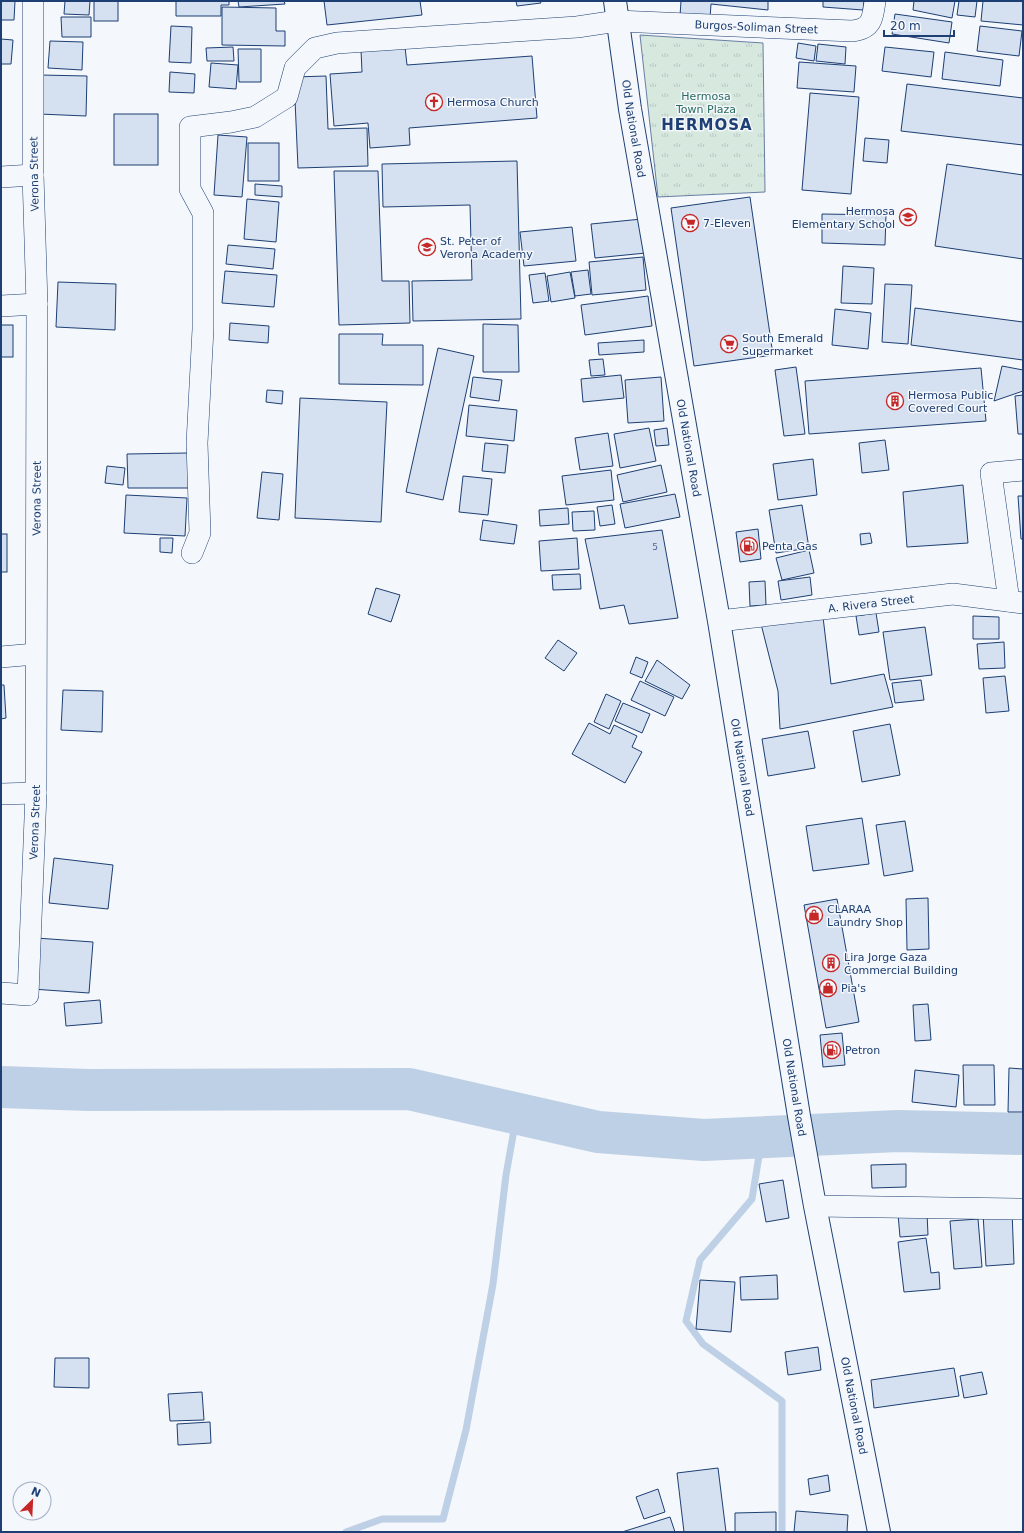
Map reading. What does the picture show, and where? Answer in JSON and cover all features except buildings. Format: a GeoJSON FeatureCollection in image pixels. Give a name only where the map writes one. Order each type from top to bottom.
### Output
{"type":"FeatureCollection","features":[{"type":"Feature","properties":{"kind":"main road","name":"Old National Road"},"geometry":{"type":"LineString","coordinates":[[616,11],[632,117],[719,620],[799,1116],[815,1206],[879,1532]]}},
{"type":"Feature","properties":{"kind":"street","name":"Verona Street"},"geometry":{"type":"LineString","coordinates":[[1,993],[28,995],[36,793],[35,654],[37,304],[33,175],[33,1]]}},
{"type":"Feature","properties":{"kind":"street","name":"Burgos-Soliman Street"},"geometry":{"type":"LineString","coordinates":[[192,552],[200,533],[197,443],[202,329],[203,213],[190,189],[190,127],[231,122],[255,117],[287,97],[295,68],[315,48],[337,43],[577,27],[616,11],[852,31],[866,27],[871,21],[876,1]]}},
{"type":"Feature","properties":{"kind":"street"},"geometry":{"type":"LineString","coordinates":[[1,177],[33,175]]}},
{"type":"Feature","properties":{"kind":"street"},"geometry":{"type":"LineString","coordinates":[[1,306],[37,304]]}},
{"type":"Feature","properties":{"kind":"street"},"geometry":{"type":"LineString","coordinates":[[1016,602],[991,474],[1023,470]]}},
{"type":"Feature","properties":{"kind":"street","name":"A. Rivera Street"},"geometry":{"type":"LineString","coordinates":[[719,620],[953,594],[1016,602]]}},
{"type":"Feature","properties":{"kind":"street"},"geometry":{"type":"LineString","coordinates":[[1,657],[35,654]]}},
{"type":"Feature","properties":{"kind":"street"},"geometry":{"type":"LineString","coordinates":[[1,794],[36,793]]}},
{"type":"Feature","properties":{"kind":"street"},"geometry":{"type":"LineString","coordinates":[[815,1206],[1023,1209]]}},
{"type":"Feature","properties":{"kind":"green space","name":"Hermosa Town Plaza"},"geometry":{"type":"Polygon","coordinates":[[[640,35],[763,43],[765,192],[658,197],[640,35]]]}},
{"type":"Feature","properties":{"kind":"waterway"},"geometry":{"type":"LineString","coordinates":[[1,1087],[89,1090],[409,1089],[598,1132],[704,1140],[898,1131],[1023,1134]]}},
{"type":"Feature","properties":{"kind":"waterway"},"geometry":{"type":"LineString","coordinates":[[346,1532],[382,1519],[443,1519],[466,1430],[493,1284],[506,1175],[517,1113]]}},
{"type":"Feature","properties":{"kind":"waterway"},"geometry":{"type":"LineString","coordinates":[[762,1137],[752,1199],[700,1260],[686,1321],[703,1344],[782,1401],[782,1532]]}},
{"type":"Feature","properties":{"kind":"place","name":"Hermosa Church"},"geometry":{"type":"Point","coordinates":[434,102]}},
{"type":"Feature","properties":{"kind":"place","name":"Hermosa Elementary School"},"geometry":{"type":"Point","coordinates":[908,217]}},
{"type":"Feature","properties":{"kind":"place","name":"7-Eleven"},"geometry":{"type":"Point","coordinates":[690,223]}},
{"type":"Feature","properties":{"kind":"place","name":"St. Peter of Verona Academy"},"geometry":{"type":"Point","coordinates":[427,247]}},
{"type":"Feature","properties":{"kind":"place","name":"South Emerald Supermarket"},"geometry":{"type":"Point","coordinates":[729,344]}},
{"type":"Feature","properties":{"kind":"place","name":"Hermosa Public Covered Court"},"geometry":{"type":"Point","coordinates":[895,401]}},
{"type":"Feature","properties":{"kind":"place","name":"Penta Gas"},"geometry":{"type":"Point","coordinates":[749,546]}},
{"type":"Feature","properties":{"kind":"place","name":"CLARAA Laundry Shop"},"geometry":{"type":"Point","coordinates":[814,915]}},
{"type":"Feature","properties":{"kind":"place","name":"Lira Jorge Gaza Commercial Building"},"geometry":{"type":"Point","coordinates":[831,963]}},
{"type":"Feature","properties":{"kind":"place","name":"Pia's"},"geometry":{"type":"Point","coordinates":[828,988]}},
{"type":"Feature","properties":{"kind":"place","name":"Petron"},"geometry":{"type":"Point","coordinates":[832,1050]}},
{"type":"Feature","properties":{"kind":"district","name":"HERMOSA"},"geometry":{"type":"Point","coordinates":[707,125]}}]}
